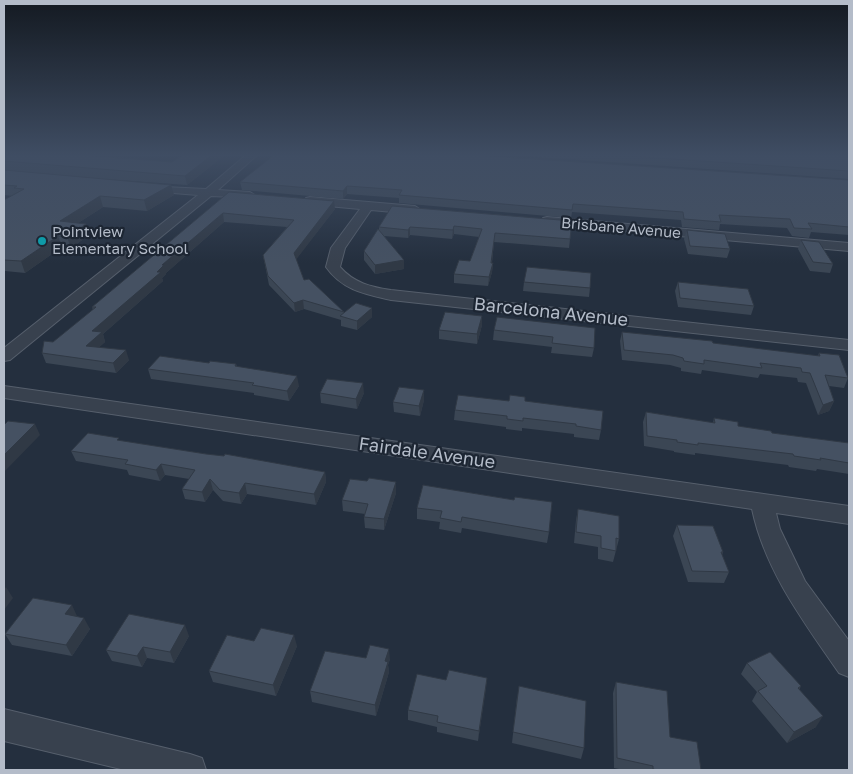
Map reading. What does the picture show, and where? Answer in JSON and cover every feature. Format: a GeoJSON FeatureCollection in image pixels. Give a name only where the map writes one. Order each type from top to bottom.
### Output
{"type":"FeatureCollection","features":[{"type":"Feature","properties":{"kind":"street"},"geometry":{"type":"LineString","coordinates":[[189,191],[264,198]]}},
{"type":"Feature","properties":{"kind":"street"},"geometry":{"type":"LineString","coordinates":[[4,356],[208,193]]}},
{"type":"Feature","properties":{"kind":"street"},"geometry":{"type":"LineString","coordinates":[[293,200],[427,211]]}},
{"type":"Feature","properties":{"kind":"street","name":"Barcelona Avenue"},"geometry":{"type":"LineString","coordinates":[[368,206],[338,248],[333,267],[341,278],[357,288],[391,295],[849,344]]}},
{"type":"Feature","properties":{"kind":"street","name":"Brisbane Avenue"},"geometry":{"type":"LineString","coordinates":[[534,220],[849,248]]}},
{"type":"Feature","properties":{"kind":"street","name":"Fairdale Avenue"},"geometry":{"type":"LineString","coordinates":[[4,392],[849,515]]}},
{"type":"Feature","properties":{"kind":"street"},"geometry":{"type":"LineString","coordinates":[[762,503],[768,529],[795,588],[849,664]]}},
{"type":"Feature","properties":{"kind":"street"},"geometry":{"type":"LineString","coordinates":[[4,725],[190,770]]}},
{"type":"Feature","properties":{"kind":"building"},"geometry":{"type":"Polygon","coordinates":[[[20,191],[160,191],[144,200],[100,196],[60,221],[86,224],[67,237],[58,236],[21,261],[4,260],[4,200],[20,191]]]}},
{"type":"Feature","properties":{"kind":"building"},"geometry":{"type":"Polygon","coordinates":[[[401,191],[849,191],[849,227],[808,223],[812,229],[794,228],[790,219],[719,215],[721,222],[684,219],[683,212],[573,204],[572,210],[399,195],[401,191]]]}},
{"type":"Feature","properties":{"kind":"building"},"geometry":{"type":"Polygon","coordinates":[[[229,192],[334,201],[294,253],[304,280],[309,279],[344,312],[303,300],[294,303],[268,276],[263,255],[294,220],[223,213],[162,265],[164,265],[157,272],[161,272],[92,331],[102,332],[86,346],[126,350],[113,363],[42,353],[44,341],[53,342],[229,192]]]}},
{"type":"Feature","properties":{"kind":"building"},"geometry":{"type":"Polygon","coordinates":[[[392,206],[572,221],[570,239],[495,233],[491,263],[493,263],[489,277],[454,274],[459,260],[470,261],[482,229],[454,226],[453,230],[410,227],[408,230],[379,227],[392,206]]]}},
{"type":"Feature","properties":{"kind":"building"},"geometry":{"type":"Polygon","coordinates":[[[378,229],[404,260],[375,265],[364,251],[378,229]]]}},
{"type":"Feature","properties":{"kind":"building"},"geometry":{"type":"Polygon","coordinates":[[[687,230],[725,234],[730,249],[690,246],[687,230]]]}},
{"type":"Feature","properties":{"kind":"building"},"geometry":{"type":"Polygon","coordinates":[[[801,240],[819,242],[833,264],[813,262],[801,240]]]}},
{"type":"Feature","properties":{"kind":"building"},"geometry":{"type":"Polygon","coordinates":[[[527,267],[591,273],[590,288],[524,282],[527,267]]]}},
{"type":"Feature","properties":{"kind":"building"},"geometry":{"type":"Polygon","coordinates":[[[678,282],[748,289],[754,306],[680,298],[678,282]]]}},
{"type":"Feature","properties":{"kind":"building"},"geometry":{"type":"Polygon","coordinates":[[[356,303],[372,308],[357,321],[340,316],[356,303]]]}},
{"type":"Feature","properties":{"kind":"building"},"geometry":{"type":"Polygon","coordinates":[[[445,312],[482,316],[477,334],[439,330],[445,312]]]}},
{"type":"Feature","properties":{"kind":"building"},"geometry":{"type":"Polygon","coordinates":[[[497,317],[595,328],[594,348],[552,343],[553,337],[494,330],[497,317]]]}},
{"type":"Feature","properties":{"kind":"building"},"geometry":{"type":"Polygon","coordinates":[[[622,332],[712,341],[713,343],[820,356],[819,353],[839,355],[848,378],[825,375],[834,401],[823,405],[810,373],[802,372],[801,368],[760,363],[762,368],[704,360],[704,364],[684,361],[683,358],[673,355],[624,350],[622,332]]]}},
{"type":"Feature","properties":{"kind":"building"},"geometry":{"type":"Polygon","coordinates":[[[160,356],[209,363],[210,361],[236,364],[235,366],[297,376],[287,391],[252,385],[254,383],[148,369],[160,356]]]}},
{"type":"Feature","properties":{"kind":"building"},"geometry":{"type":"Polygon","coordinates":[[[327,379],[363,383],[356,399],[320,393],[327,379]]]}},
{"type":"Feature","properties":{"kind":"building"},"geometry":{"type":"Polygon","coordinates":[[[399,387],[424,390],[419,406],[393,402],[399,387]]]}},
{"type":"Feature","properties":{"kind":"building"},"geometry":{"type":"Polygon","coordinates":[[[458,395],[509,401],[510,395],[525,397],[525,401],[603,411],[601,430],[576,426],[576,424],[523,418],[523,421],[507,419],[507,416],[455,410],[458,395]]]}},
{"type":"Feature","properties":{"kind":"building"},"geometry":{"type":"Polygon","coordinates":[[[646,412],[715,423],[714,418],[738,422],[738,426],[771,431],[772,433],[849,443],[849,463],[794,456],[793,454],[698,443],[698,445],[647,436],[646,412]]]}},
{"type":"Feature","properties":{"kind":"building"},"geometry":{"type":"Polygon","coordinates":[[[8,421],[35,424],[4,455],[4,425],[8,421]]]}},
{"type":"Feature","properties":{"kind":"building"},"geometry":{"type":"Polygon","coordinates":[[[88,433],[119,438],[117,440],[206,454],[224,456],[225,454],[325,472],[314,494],[245,483],[239,493],[220,490],[210,479],[202,492],[182,489],[195,470],[161,464],[156,470],[125,464],[128,460],[71,451],[88,433]]]}},
{"type":"Feature","properties":{"kind":"building"},"geometry":{"type":"Polygon","coordinates":[[[369,478],[396,482],[384,519],[364,517],[368,504],[342,500],[350,479],[367,481],[369,478]]]}},
{"type":"Feature","properties":{"kind":"building"},"geometry":{"type":"Polygon","coordinates":[[[423,485],[514,500],[515,497],[552,502],[549,532],[462,517],[461,522],[440,518],[442,511],[417,508],[423,485]]]}},
{"type":"Feature","properties":{"kind":"building"},"geometry":{"type":"Polygon","coordinates":[[[578,509],[619,516],[619,539],[616,538],[616,551],[601,548],[601,536],[576,532],[578,509]]]}},
{"type":"Feature","properties":{"kind":"building"},"geometry":{"type":"Polygon","coordinates":[[[677,525],[713,526],[729,572],[692,571],[677,525]]]}},
{"type":"Feature","properties":{"kind":"building"},"geometry":{"type":"Polygon","coordinates":[[[33,598],[72,605],[65,614],[84,618],[66,645],[5,634],[33,598]]]}},
{"type":"Feature","properties":{"kind":"building"},"geometry":{"type":"Polygon","coordinates":[[[129,614],[185,625],[170,652],[143,647],[137,656],[106,650],[129,614]]]}},
{"type":"Feature","properties":{"kind":"building"},"geometry":{"type":"Polygon","coordinates":[[[261,628],[294,635],[273,685],[209,671],[227,635],[254,641],[261,628]]]}},
{"type":"Feature","properties":{"kind":"building"},"geometry":{"type":"Polygon","coordinates":[[[370,645],[389,649],[385,661],[388,662],[375,705],[310,691],[325,651],[366,658],[370,645]]]}},
{"type":"Feature","properties":{"kind":"building"},"geometry":{"type":"Polygon","coordinates":[[[770,652],[801,686],[798,688],[823,716],[794,732],[758,691],[767,686],[747,663],[770,652]]]}},
{"type":"Feature","properties":{"kind":"building"},"geometry":{"type":"Polygon","coordinates":[[[449,670],[487,678],[479,731],[437,722],[438,716],[408,710],[417,674],[446,680],[449,670]]]}},
{"type":"Feature","properties":{"kind":"building"},"geometry":{"type":"Polygon","coordinates":[[[616,682],[667,691],[670,737],[697,742],[701,770],[657,770],[653,769],[653,766],[617,758],[616,682]]]}},
{"type":"Feature","properties":{"kind":"building"},"geometry":{"type":"Polygon","coordinates":[[[519,686],[586,701],[584,748],[513,732],[519,686]]]}},
{"type":"Feature","properties":{"kind":"place","name":"Pointview Elementary School"},"geometry":{"type":"Point","coordinates":[42,241]}}]}
